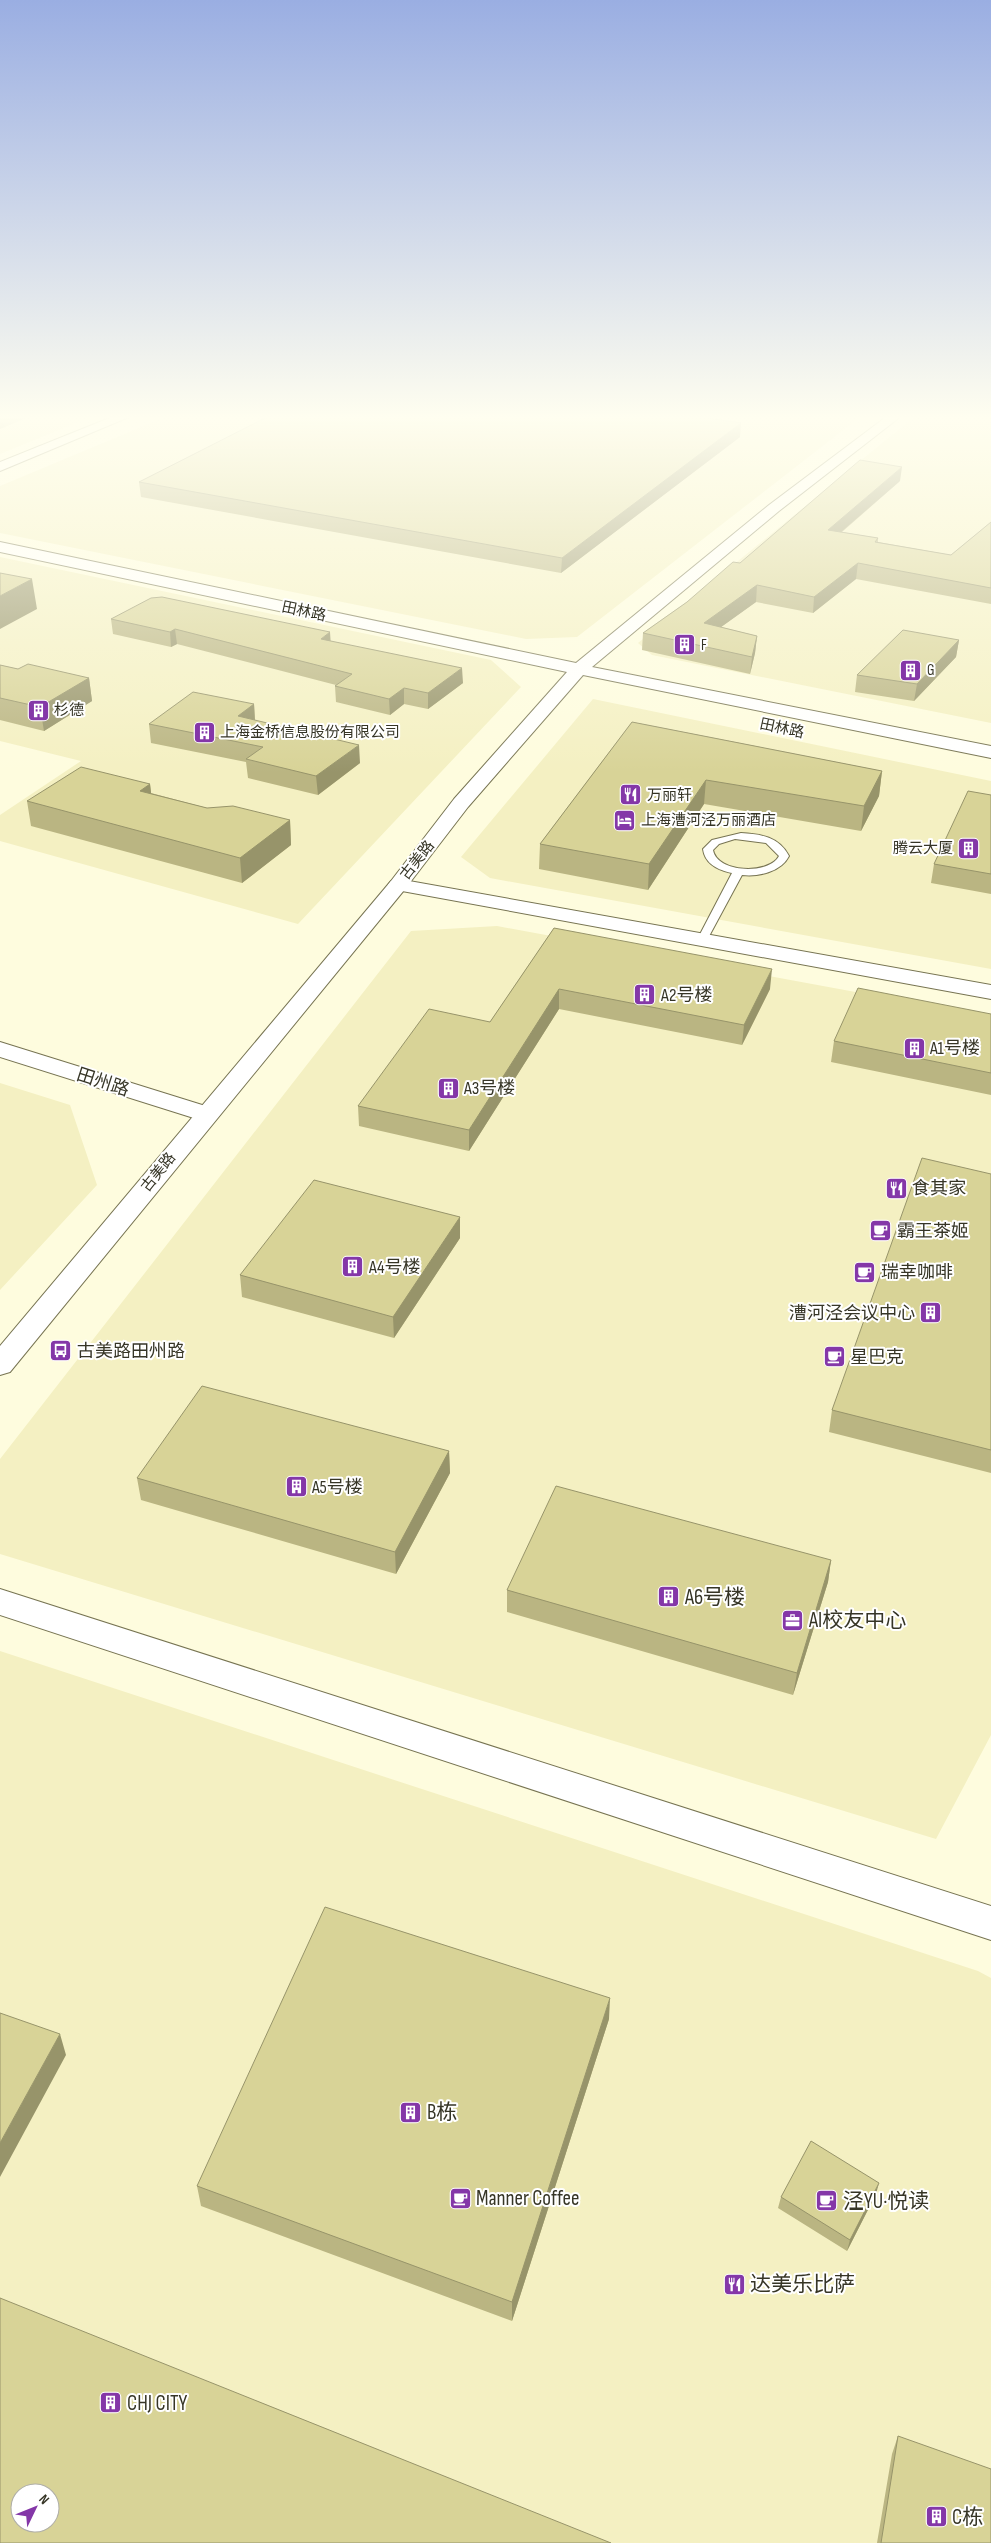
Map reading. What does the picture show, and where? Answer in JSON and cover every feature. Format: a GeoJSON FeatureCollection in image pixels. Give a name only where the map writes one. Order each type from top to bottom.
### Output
{"type":"FeatureCollection","features":[{"type":"Feature","properties":{"kind":"street","name":"古美路"},"geometry":{"type":"LineString","coordinates":[[0,1365],[206,1114],[398,885],[461,803],[579,669],[740,536]]}},
{"type":"Feature","properties":{"kind":"street","name":"田林路"},"geometry":{"type":"LineString","coordinates":[[0,547],[579,669],[991,752]]}},
{"type":"Feature","properties":{"kind":"street","name":"田林路"},"geometry":{"type":"LineString","coordinates":[[579,669],[659,670],[991,735]]}},
{"type":"Feature","properties":{"kind":"street","name":"田林路"},"geometry":{"type":"LineString","coordinates":[[579,669],[638,698],[829,737]]}},
{"type":"Feature","properties":{"kind":"street"},"geometry":{"type":"LineString","coordinates":[[398,885],[991,992]]}},
{"type":"Feature","properties":{"kind":"street","name":"田州路"},"geometry":{"type":"LineString","coordinates":[[0,1049],[206,1114]]}},
{"type":"Feature","properties":{"kind":"street"},"geometry":{"type":"LineString","coordinates":[[0,1602],[991,1923]]}},
{"type":"Feature","properties":{"kind":"lane"},"geometry":{"type":"LineString","coordinates":[[746,836],[768,841],[782,851],[784,856],[782,862],[775,868],[764,871],[738,872],[715,864],[708,858],[706,852],[709,846],[723,838],[746,836]]}},
{"type":"Feature","properties":{"kind":"lane"},"geometry":{"type":"LineString","coordinates":[[702,940],[738,872]]}},
{"type":"Feature","properties":{"kind":"shaded area"},"geometry":{"type":"Polygon","coordinates":[[[13,536],[707,536],[577,637],[526,639],[13,536]]]}},
{"type":"Feature","properties":{"kind":"shaded area"},"geometry":{"type":"Polygon","coordinates":[[[769,536],[991,536],[991,723],[652,655],[638,643],[769,536]]]}},
{"type":"Feature","properties":{"kind":"shaded area"},"geometry":{"type":"Polygon","coordinates":[[[0,557],[491,660],[521,687],[298,924],[0,841],[0,815],[81,761],[0,741],[0,557]]]}},
{"type":"Feature","properties":{"kind":"shaded area"},"geometry":{"type":"Polygon","coordinates":[[[593,699],[991,781],[991,969],[490,878],[461,857],[593,699]]]}},
{"type":"Feature","properties":{"kind":"shaded area"},"geometry":{"type":"Polygon","coordinates":[[[497,926],[991,1017],[991,1735],[936,1839],[0,1554],[0,1459],[411,931],[497,926]]]}},
{"type":"Feature","properties":{"kind":"shaded area"},"geometry":{"type":"Polygon","coordinates":[[[0,1083],[70,1105],[97,1185],[0,1290],[0,1083]]]}},
{"type":"Feature","properties":{"kind":"shaded area"},"geometry":{"type":"Polygon","coordinates":[[[0,1651],[978,1971],[991,1978],[991,2543],[0,2543],[0,1651]]]}},
{"type":"Feature","properties":{"kind":"building"},"geometry":{"type":"Polygon","coordinates":[[[438,536],[592,536],[562,558],[438,536]]]}},
{"type":"Feature","properties":{"kind":"building"},"geometry":{"type":"Polygon","coordinates":[[[772,536],[863,536],[878,538],[875,542],[951,555],[974,536],[991,536],[991,588],[858,563],[814,597],[757,585],[704,623],[757,636],[752,657],[643,633],[687,602],[733,562],[740,563],[772,536]]]}},
{"type":"Feature","properties":{"kind":"building"},"geometry":{"type":"Polygon","coordinates":[[[0,573],[32,579],[0,596],[0,573]]]}},
{"type":"Feature","properties":{"kind":"building"},"geometry":{"type":"Polygon","coordinates":[[[162,597],[330,632],[321,639],[462,668],[428,693],[404,688],[389,699],[335,686],[352,674],[175,629],[170,632],[111,619],[151,598],[162,597]]]}},
{"type":"Feature","properties":{"kind":"building"},"geometry":{"type":"Polygon","coordinates":[[[903,630],[959,640],[917,684],[857,675],[903,630]]]}},
{"type":"Feature","properties":{"kind":"building"},"geometry":{"type":"Polygon","coordinates":[[[28,664],[89,678],[40,707],[0,698],[0,665],[18,669],[28,664]]]}},
{"type":"Feature","properties":{"kind":"building"},"geometry":{"type":"Polygon","coordinates":[[[193,692],[254,704],[238,716],[359,745],[316,776],[246,759],[263,747],[149,724],[193,692]]]}},
{"type":"Feature","properties":{"kind":"building","name":"上海漕河泾万丽酒店"},"geometry":{"type":"Polygon","coordinates":[[[632,722],[882,771],[864,806],[706,780],[649,864],[540,844],[632,722]]]}},
{"type":"Feature","properties":{"kind":"building"},"geometry":{"type":"Polygon","coordinates":[[[81,767],[150,784],[140,791],[207,808],[233,806],[290,820],[240,858],[27,801],[81,767]]]}},
{"type":"Feature","properties":{"kind":"building","name":"腾云大厦"},"geometry":{"type":"Polygon","coordinates":[[[968,791],[991,795],[991,874],[934,864],[968,791]]]}},
{"type":"Feature","properties":{"kind":"building"},"geometry":{"type":"Polygon","coordinates":[[[554,928],[772,969],[744,1025],[559,989],[469,1130],[358,1106],[429,1009],[490,1022],[554,928]]]}},
{"type":"Feature","properties":{"kind":"building","name":"A1号楼"},"geometry":{"type":"Polygon","coordinates":[[[858,988],[991,1014],[991,1073],[834,1041],[858,988]]]}},
{"type":"Feature","properties":{"kind":"building","name":"漕河泾会议中心"},"geometry":{"type":"Polygon","coordinates":[[[922,1158],[991,1174],[991,1450],[832,1410],[922,1158]]]}},
{"type":"Feature","properties":{"kind":"building","name":"A4号楼"},"geometry":{"type":"Polygon","coordinates":[[[314,1180],[460,1217],[393,1317],[240,1275],[314,1180]]]}},
{"type":"Feature","properties":{"kind":"building","name":"A5号楼"},"geometry":{"type":"Polygon","coordinates":[[[202,1386],[449,1451],[395,1552],[137,1478],[202,1386]]]}},
{"type":"Feature","properties":{"kind":"building","name":"A6号楼"},"geometry":{"type":"Polygon","coordinates":[[[556,1486],[831,1560],[797,1673],[507,1590],[556,1486]]]}},
{"type":"Feature","properties":{"kind":"building","name":"B栋"},"geometry":{"type":"Polygon","coordinates":[[[325,1907],[610,1998],[512,2302],[197,2186],[325,1907]]]}},
{"type":"Feature","properties":{"kind":"building"},"geometry":{"type":"Polygon","coordinates":[[[0,2013],[60,2034],[0,2143],[0,2013]]]}},
{"type":"Feature","properties":{"kind":"building","name":"泾YU·悦读"},"geometry":{"type":"Polygon","coordinates":[[[811,2141],[879,2183],[850,2240],[781,2197],[811,2141]]]}},
{"type":"Feature","properties":{"kind":"building","name":"CHJ CITY"},"geometry":{"type":"Polygon","coordinates":[[[0,2298],[611,2543],[0,2543],[0,2298]]]}},
{"type":"Feature","properties":{"kind":"building","name":"C栋"},"geometry":{"type":"Polygon","coordinates":[[[898,2436],[991,2469],[991,2543],[881,2543],[898,2436]]]}},
{"type":"Feature","properties":{"kind":"place","name":"F"},"geometry":{"type":"Point","coordinates":[685,645]}},
{"type":"Feature","properties":{"kind":"place","name":"G"},"geometry":{"type":"Point","coordinates":[911,670]}},
{"type":"Feature","properties":{"kind":"place","name":"杉德"},"geometry":{"type":"Point","coordinates":[38,710]}},
{"type":"Feature","properties":{"kind":"place","name":"上海金桥信息股份有限公司"},"geometry":{"type":"Point","coordinates":[204,732]}},
{"type":"Feature","properties":{"kind":"place","name":"万丽轩"},"geometry":{"type":"Point","coordinates":[631,795]}},
{"type":"Feature","properties":{"kind":"place","name":"上海漕河泾万丽酒店"},"geometry":{"type":"Point","coordinates":[625,820]}},
{"type":"Feature","properties":{"kind":"place","name":"腾云大厦"},"geometry":{"type":"Point","coordinates":[969,848]}},
{"type":"Feature","properties":{"kind":"place","name":"A2号楼"},"geometry":{"type":"Point","coordinates":[645,995]}},
{"type":"Feature","properties":{"kind":"place","name":"A1号楼"},"geometry":{"type":"Point","coordinates":[914,1048]}},
{"type":"Feature","properties":{"kind":"place","name":"A3号楼"},"geometry":{"type":"Point","coordinates":[448,1088]}},
{"type":"Feature","properties":{"kind":"place","name":"食其家"},"geometry":{"type":"Point","coordinates":[896,1188]}},
{"type":"Feature","properties":{"kind":"place","name":"霸王茶姬"},"geometry":{"type":"Point","coordinates":[881,1231]}},
{"type":"Feature","properties":{"kind":"place","name":"A4号楼"},"geometry":{"type":"Point","coordinates":[353,1267]}},
{"type":"Feature","properties":{"kind":"place","name":"瑞幸咖啡"},"geometry":{"type":"Point","coordinates":[865,1272]}},
{"type":"Feature","properties":{"kind":"place","name":"漕河泾会议中心"},"geometry":{"type":"Point","coordinates":[931,1313]}},
{"type":"Feature","properties":{"kind":"place","name":"古美路田州路"},"geometry":{"type":"Point","coordinates":[61,1351]}},
{"type":"Feature","properties":{"kind":"place","name":"星巴克"},"geometry":{"type":"Point","coordinates":[834,1357]}},
{"type":"Feature","properties":{"kind":"place","name":"A5号楼"},"geometry":{"type":"Point","coordinates":[296,1487]}},
{"type":"Feature","properties":{"kind":"place","name":"A6号楼"},"geometry":{"type":"Point","coordinates":[669,1597]}},
{"type":"Feature","properties":{"kind":"place","name":"AI校友中心"},"geometry":{"type":"Point","coordinates":[793,1620]}},
{"type":"Feature","properties":{"kind":"place","name":"B栋"},"geometry":{"type":"Point","coordinates":[411,2112]}},
{"type":"Feature","properties":{"kind":"place","name":"Manner Coffee"},"geometry":{"type":"Point","coordinates":[460,2198]}},
{"type":"Feature","properties":{"kind":"place","name":"泾YU·悦读"},"geometry":{"type":"Point","coordinates":[827,2201]}},
{"type":"Feature","properties":{"kind":"place","name":"达美乐比萨"},"geometry":{"type":"Point","coordinates":[734,2284]}},
{"type":"Feature","properties":{"kind":"place","name":"CHJ CITY"},"geometry":{"type":"Point","coordinates":[111,2403]}},
{"type":"Feature","properties":{"kind":"place","name":"C栋"},"geometry":{"type":"Point","coordinates":[936,2517]}}]}
